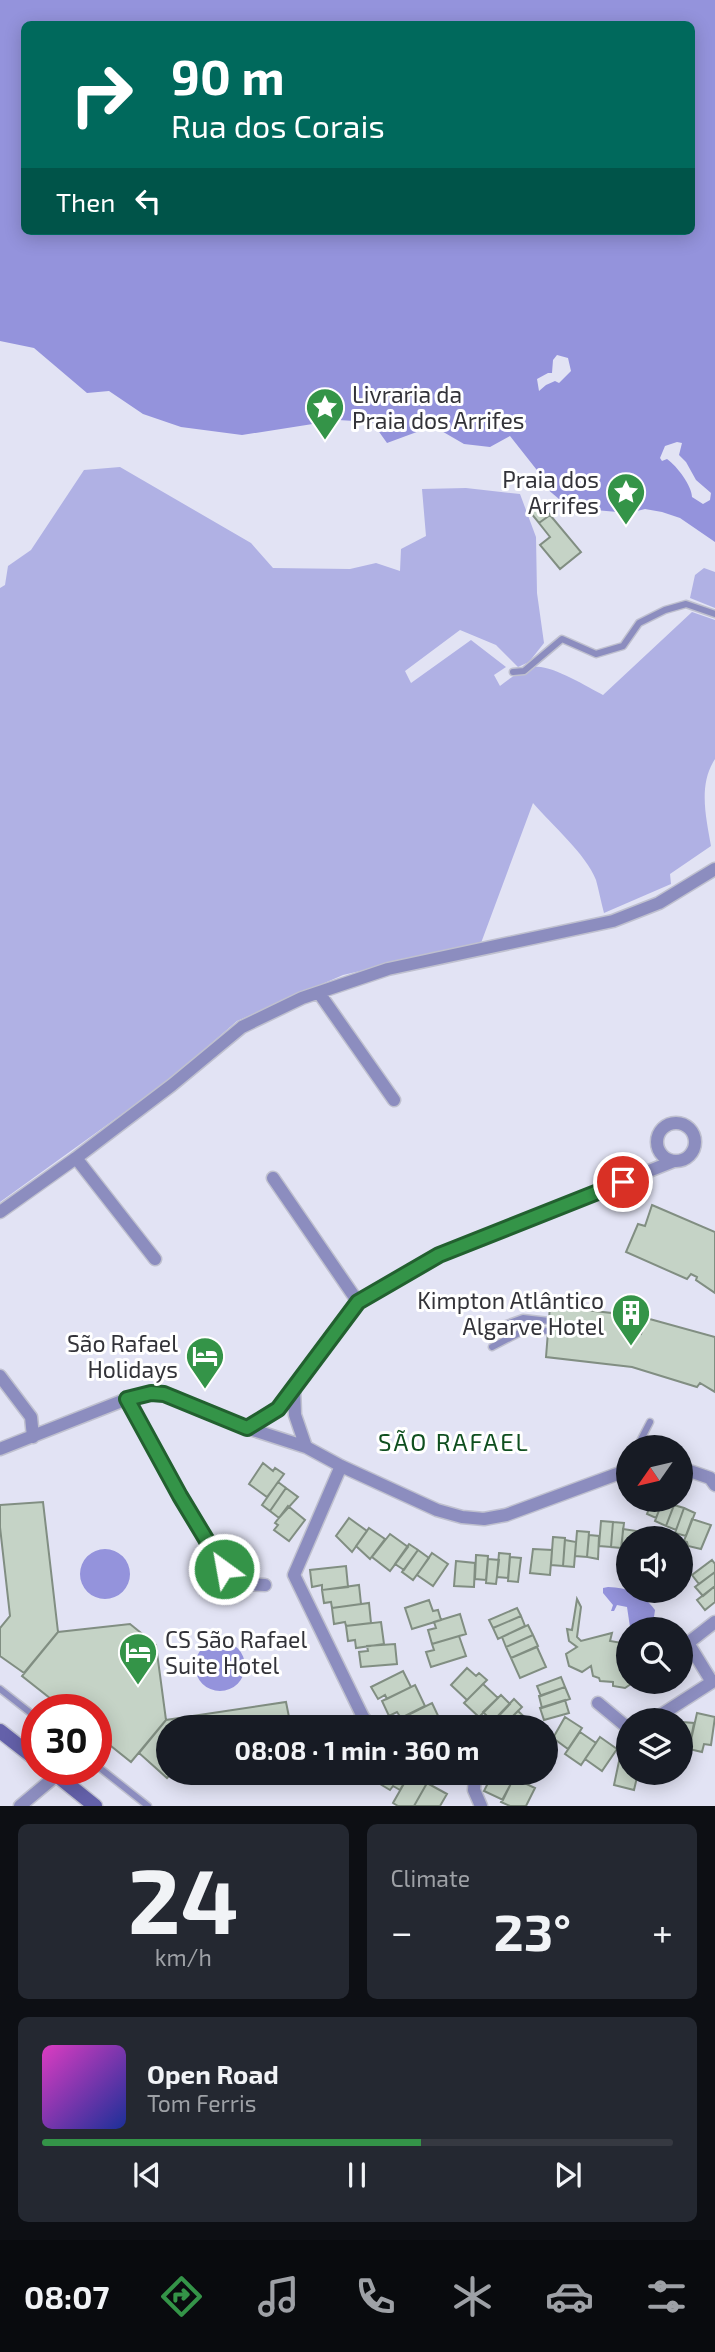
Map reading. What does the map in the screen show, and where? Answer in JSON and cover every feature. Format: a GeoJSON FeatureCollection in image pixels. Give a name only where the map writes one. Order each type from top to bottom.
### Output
{"type":"FeatureCollection","features":[{"type":"Feature","properties":{"kind":"street"},"geometry":{"type":"LineString","coordinates":[[0,1212],[172,1085],[242,1027],[302,998],[388,969],[613,921],[659,904],[715,869]]}},
{"type":"Feature","properties":{"kind":"street"},"geometry":{"type":"LineString","coordinates":[[319,993],[394,1100]]}},
{"type":"Feature","properties":{"kind":"street"},"geometry":{"type":"LineString","coordinates":[[76,1158],[155,1259]]}},
{"type":"Feature","properties":{"kind":"street"},"geometry":{"type":"LineString","coordinates":[[247,1428],[278,1409],[358,1302],[439,1255],[674,1161]]}},
{"type":"Feature","properties":{"kind":"street"},"geometry":{"type":"LineString","coordinates":[[273,1178],[358,1302]]}},
{"type":"Feature","properties":{"kind":"street"},"geometry":{"type":"LineString","coordinates":[[0,1376],[31,1417],[33,1437]]}},
{"type":"Feature","properties":{"kind":"street"},"geometry":{"type":"LineString","coordinates":[[294,1387],[295,1415],[306,1447]]}},
{"type":"Feature","properties":{"kind":"street"},"geometry":{"type":"LineString","coordinates":[[0,1449],[127,1399],[151,1393],[164,1394],[247,1428],[306,1447],[437,1510],[462,1517],[484,1519],[506,1515],[616,1472]]}},
{"type":"Feature","properties":{"kind":"street"},"geometry":{"type":"LineString","coordinates":[[127,1399],[224,1569],[246,1584],[265,1585]]}},
{"type":"Feature","properties":{"kind":"street"},"geometry":{"type":"LineString","coordinates":[[341,1466],[294,1576],[362,1715]]}},
{"type":"Feature","properties":{"kind":"street"},"geometry":{"type":"LineString","coordinates":[[693,1472],[710,1478],[715,1485]]}},
{"type":"Feature","properties":{"kind":"street"},"geometry":{"type":"LineString","coordinates":[[672,1708],[714,1682],[688,1643],[714,1625]]}},
{"type":"Feature","properties":{"kind":"street"},"geometry":{"type":"LineString","coordinates":[[598,1703],[616,1718]]}},
{"type":"Feature","properties":{"kind":"street"},"geometry":{"type":"LineString","coordinates":[[0,1731],[21,1747]]}},
{"type":"Feature","properties":{"kind":"street"},"geometry":{"type":"LineString","coordinates":[[20,1806],[40,1785]]}},
{"type":"Feature","properties":{"kind":"street"},"geometry":{"type":"LineString","coordinates":[[69,1785],[95,1806]]}},
{"type":"Feature","properties":{"kind":"street"},"geometry":{"type":"LineString","coordinates":[[473,1785],[481,1806]]}},
{"type":"Feature","properties":{"kind":"lane"},"geometry":{"type":"LineString","coordinates":[[513,672],[524,671],[562,639],[596,654],[623,646],[639,623],[665,610],[686,604],[715,614]]}},
{"type":"Feature","properties":{"kind":"lane"},"geometry":{"type":"LineString","coordinates":[[484,1332],[523,1318],[549,1321]]}},
{"type":"Feature","properties":{"kind":"lane"},"geometry":{"type":"LineString","coordinates":[[492,1348],[527,1329],[548,1331]]}},
{"type":"Feature","properties":{"kind":"lane"},"geometry":{"type":"LineString","coordinates":[[643,1435],[650,1422]]}},
{"type":"Feature","properties":{"kind":"lane"},"geometry":{"type":"LineString","coordinates":[[0,1689],[21,1705]]}},
{"type":"Feature","properties":{"kind":"lane"},"geometry":{"type":"LineString","coordinates":[[112,1778],[148,1806]]}},
{"type":"Feature","properties":{"kind":"shaded area"},"geometry":{"type":"Polygon","coordinates":[[[0,0],[715,0],[715,542],[680,518],[662,512],[645,509],[629,513],[595,510],[559,499],[546,488],[540,474],[510,436],[490,447],[464,444],[433,426],[387,443],[372,422],[338,420],[242,435],[181,427],[143,414],[109,391],[87,393],[34,348],[0,341],[0,0]],[[557,355],[553,360],[552,373],[537,379],[539,391],[555,381],[559,383],[571,371],[568,358],[557,355]],[[682,443],[665,446],[660,458],[662,461],[667,459],[679,471],[690,487],[692,497],[703,504],[710,500],[711,493],[696,480],[679,455],[682,443]]]}},
{"type":"Feature","properties":{"kind":"shaded area"},"geometry":{"type":"Polygon","coordinates":[[[120,467],[251,543],[273,568],[350,569],[376,563],[400,571],[401,549],[426,536],[422,489],[466,488],[520,494],[536,537],[537,593],[544,643],[529,662],[518,667],[496,645],[460,630],[405,671],[411,683],[471,640],[506,667],[494,675],[500,686],[525,670],[542,667],[603,695],[692,612],[715,620],[715,759],[706,779],[705,790],[711,846],[670,874],[671,884],[604,913],[591,870],[533,803],[481,943],[343,975],[237,1021],[168,1081],[0,1202],[0,588],[5,585],[8,566],[31,550],[84,470],[120,467]]]}},
{"type":"Feature","properties":{"kind":"shaded area"},"geometry":{"type":"Polygon","coordinates":[[[704,568],[715,572],[715,608],[690,598],[695,575],[704,568]]]}},
{"type":"Feature","properties":{"kind":"shaded area"},"geometry":{"type":"Polygon","coordinates":[[[105,1549],[123,1556],[130,1574],[123,1592],[105,1599],[87,1592],[80,1574],[87,1556],[105,1549]]]}},
{"type":"Feature","properties":{"kind":"shaded area"},"geometry":{"type":"Polygon","coordinates":[[[603,1588],[616,1588],[616,1603],[649,1603],[655,1610],[654,1617],[628,1617],[627,1607],[617,1605],[614,1611],[611,1611],[613,1605],[603,1593],[603,1588]]]}},
{"type":"Feature","properties":{"kind":"shaded area"},"geometry":{"type":"Polygon","coordinates":[[[220,1641],[238,1648],[245,1666],[238,1684],[220,1691],[202,1684],[195,1666],[202,1648],[220,1641]]]}},
{"type":"Feature","properties":{"kind":"building"},"geometry":{"type":"Polygon","coordinates":[[[541,504],[550,515],[539,523],[530,512],[541,504]]]}},
{"type":"Feature","properties":{"kind":"building"},"geometry":{"type":"Polygon","coordinates":[[[550,515],[581,552],[560,569],[540,545],[550,537],[539,523],[550,515]]]}},
{"type":"Feature","properties":{"kind":"building","name":"Kimpton Atlântico Algarve Hotel"},"geometry":{"type":"Polygon","coordinates":[[[652,1205],[715,1232],[715,1293],[691,1274],[687,1279],[626,1252],[638,1224],[645,1226],[652,1205]]]}},
{"type":"Feature","properties":{"kind":"building","name":"Kimpton Atlântico Algarve Hotel"},"geometry":{"type":"Polygon","coordinates":[[[550,1306],[629,1315],[628,1331],[641,1334],[646,1318],[715,1337],[715,1392],[700,1383],[697,1387],[632,1367],[546,1357],[550,1306]]]}},
{"type":"Feature","properties":{"kind":"building"},"geometry":{"type":"Polygon","coordinates":[[[263,1463],[273,1471],[275,1468],[284,1474],[267,1497],[249,1484],[263,1463]]]}},
{"type":"Feature","properties":{"kind":"building"},"geometry":{"type":"Polygon","coordinates":[[[278,1482],[286,1488],[270,1511],[262,1505],[278,1482]]]}},
{"type":"Feature","properties":{"kind":"building"},"geometry":{"type":"Polygon","coordinates":[[[286,1488],[298,1497],[279,1518],[270,1511],[286,1488]]]}},
{"type":"Feature","properties":{"kind":"building"},"geometry":{"type":"Polygon","coordinates":[[[43,1502],[58,1632],[24,1673],[0,1656],[0,1628],[10,1616],[0,1505],[43,1502]]]}},
{"type":"Feature","properties":{"kind":"building"},"geometry":{"type":"Polygon","coordinates":[[[288,1506],[305,1520],[289,1541],[274,1530],[278,1525],[275,1523],[288,1506]]]}},
{"type":"Feature","properties":{"kind":"building"},"geometry":{"type":"Polygon","coordinates":[[[648,1512],[658,1512],[656,1518],[648,1512]]]}},
{"type":"Feature","properties":{"kind":"building"},"geometry":{"type":"Polygon","coordinates":[[[658,1512],[671,1512],[666,1526],[655,1521],[658,1512]]]}},
{"type":"Feature","properties":{"kind":"building"},"geometry":{"type":"Polygon","coordinates":[[[671,1512],[683,1512],[677,1526],[666,1526],[671,1512]]]}},
{"type":"Feature","properties":{"kind":"building"},"geometry":{"type":"Polygon","coordinates":[[[683,1512],[695,1513],[690,1526],[678,1526],[683,1512]]]}},
{"type":"Feature","properties":{"kind":"building"},"geometry":{"type":"Polygon","coordinates":[[[349,1518],[367,1531],[352,1552],[336,1536],[349,1518]]]}},
{"type":"Feature","properties":{"kind":"building"},"geometry":{"type":"Polygon","coordinates":[[[692,1519],[711,1525],[701,1549],[693,1547],[693,1526],[689,1526],[692,1519]]]}},
{"type":"Feature","properties":{"kind":"building"},"geometry":{"type":"Polygon","coordinates":[[[601,1521],[613,1522],[611,1547],[599,1546],[601,1521]]]}},
{"type":"Feature","properties":{"kind":"building"},"geometry":{"type":"Polygon","coordinates":[[[613,1522],[624,1523],[624,1526],[616,1526],[616,1548],[611,1547],[613,1522]]]}},
{"type":"Feature","properties":{"kind":"building"},"geometry":{"type":"Polygon","coordinates":[[[369,1528],[385,1539],[370,1559],[356,1546],[369,1528]]]}},
{"type":"Feature","properties":{"kind":"building"},"geometry":{"type":"Polygon","coordinates":[[[577,1531],[589,1532],[587,1557],[575,1556],[577,1531]]]}},
{"type":"Feature","properties":{"kind":"building"},"geometry":{"type":"Polygon","coordinates":[[[390,1534],[408,1547],[390,1571],[372,1557],[390,1534]]]}},
{"type":"Feature","properties":{"kind":"building"},"geometry":{"type":"Polygon","coordinates":[[[589,1535],[599,1536],[598,1559],[587,1557],[589,1535]]]}},
{"type":"Feature","properties":{"kind":"building"},"geometry":{"type":"Polygon","coordinates":[[[553,1537],[565,1538],[563,1566],[551,1565],[553,1537]]]}},
{"type":"Feature","properties":{"kind":"building"},"geometry":{"type":"Polygon","coordinates":[[[565,1540],[576,1542],[574,1567],[563,1566],[565,1540]]]}},
{"type":"Feature","properties":{"kind":"building"},"geometry":{"type":"Polygon","coordinates":[[[409,1544],[418,1550],[404,1570],[395,1564],[409,1544]]]}},
{"type":"Feature","properties":{"kind":"building"},"geometry":{"type":"Polygon","coordinates":[[[533,1549],[552,1550],[550,1575],[530,1573],[533,1549]]]}},
{"type":"Feature","properties":{"kind":"building"},"geometry":{"type":"Polygon","coordinates":[[[418,1550],[429,1558],[413,1580],[402,1572],[418,1550]]]}},
{"type":"Feature","properties":{"kind":"building"},"geometry":{"type":"Polygon","coordinates":[[[432,1553],[448,1564],[433,1586],[417,1575],[432,1553]]]}},
{"type":"Feature","properties":{"kind":"building"},"geometry":{"type":"Polygon","coordinates":[[[499,1553],[510,1554],[508,1578],[497,1577],[499,1553]]]}},
{"type":"Feature","properties":{"kind":"building"},"geometry":{"type":"Polygon","coordinates":[[[476,1555],[488,1556],[486,1580],[475,1579],[476,1555]]]}},
{"type":"Feature","properties":{"kind":"building"},"geometry":{"type":"Polygon","coordinates":[[[510,1557],[521,1558],[518,1582],[508,1581],[510,1557]]]}},
{"type":"Feature","properties":{"kind":"building"},"geometry":{"type":"Polygon","coordinates":[[[488,1559],[499,1560],[496,1584],[486,1583],[488,1559]]]}},
{"type":"Feature","properties":{"kind":"building"},"geometry":{"type":"Polygon","coordinates":[[[712,1560],[715,1564],[715,1572],[699,1584],[693,1574],[712,1560]]]}},
{"type":"Feature","properties":{"kind":"building"},"geometry":{"type":"Polygon","coordinates":[[[456,1561],[475,1563],[474,1587],[454,1586],[456,1561]]]}},
{"type":"Feature","properties":{"kind":"building"},"geometry":{"type":"Polygon","coordinates":[[[346,1566],[348,1587],[322,1590],[322,1585],[312,1587],[310,1570],[346,1566]]]}},
{"type":"Feature","properties":{"kind":"building"},"geometry":{"type":"Polygon","coordinates":[[[715,1572],[715,1586],[703,1596],[695,1587],[715,1572]]]}},
{"type":"Feature","properties":{"kind":"building"},"geometry":{"type":"Polygon","coordinates":[[[359,1585],[361,1604],[332,1608],[331,1602],[324,1603],[322,1590],[359,1585]]]}},
{"type":"Feature","properties":{"kind":"building"},"geometry":{"type":"Polygon","coordinates":[[[715,1586],[715,1602],[705,1610],[697,1600],[715,1586]]]}},
{"type":"Feature","properties":{"kind":"building"},"geometry":{"type":"Polygon","coordinates":[[[577,1599],[581,1607],[577,1637],[581,1641],[612,1633],[610,1641],[616,1642],[616,1686],[613,1686],[613,1682],[600,1681],[593,1676],[591,1666],[582,1672],[569,1666],[566,1654],[577,1647],[569,1641],[567,1629],[572,1630],[577,1599]]]}},
{"type":"Feature","properties":{"kind":"building"},"geometry":{"type":"Polygon","coordinates":[[[429,1600],[433,1611],[438,1610],[441,1620],[412,1629],[405,1608],[429,1600]]]}},
{"type":"Feature","properties":{"kind":"building"},"geometry":{"type":"Polygon","coordinates":[[[369,1603],[371,1623],[346,1626],[345,1622],[334,1624],[332,1608],[369,1603]]]}},
{"type":"Feature","properties":{"kind":"building"},"geometry":{"type":"Polygon","coordinates":[[[517,1608],[521,1616],[493,1628],[489,1620],[517,1608]]]}},
{"type":"Feature","properties":{"kind":"building"},"geometry":{"type":"Polygon","coordinates":[[[460,1614],[466,1634],[432,1644],[428,1630],[436,1628],[434,1622],[460,1614]]]}},
{"type":"Feature","properties":{"kind":"building"},"geometry":{"type":"Polygon","coordinates":[[[521,1616],[525,1626],[498,1639],[493,1628],[521,1616]]]}},
{"type":"Feature","properties":{"kind":"building"},"geometry":{"type":"Polygon","coordinates":[[[381,1622],[384,1644],[356,1648],[355,1640],[348,1641],[346,1626],[381,1622]]]}},
{"type":"Feature","properties":{"kind":"building"},"geometry":{"type":"Polygon","coordinates":[[[130,1624],[156,1645],[165,1715],[156,1715],[156,1732],[131,1762],[112,1747],[112,1694],[45,1694],[22,1676],[58,1632],[130,1624]]]}},
{"type":"Feature","properties":{"kind":"building"},"geometry":{"type":"Polygon","coordinates":[[[528,1625],[533,1635],[506,1647],[502,1637],[528,1625]]]}},
{"type":"Feature","properties":{"kind":"building"},"geometry":{"type":"Polygon","coordinates":[[[533,1635],[538,1646],[511,1658],[506,1647],[533,1635]]]}},
{"type":"Feature","properties":{"kind":"building"},"geometry":{"type":"Polygon","coordinates":[[[459,1636],[466,1656],[431,1667],[426,1652],[434,1650],[432,1644],[459,1636]]]}},
{"type":"Feature","properties":{"kind":"building"},"geometry":{"type":"Polygon","coordinates":[[[395,1644],[397,1664],[361,1667],[359,1652],[368,1651],[367,1646],[395,1644]]]}},
{"type":"Feature","properties":{"kind":"building"},"geometry":{"type":"Polygon","coordinates":[[[537,1647],[546,1667],[520,1678],[511,1658],[537,1647]]]}},
{"type":"Feature","properties":{"kind":"building"},"geometry":{"type":"Polygon","coordinates":[[[467,1668],[476,1676],[479,1673],[487,1680],[467,1700],[451,1685],[467,1668]]]}},
{"type":"Feature","properties":{"kind":"building"},"geometry":{"type":"Polygon","coordinates":[[[403,1671],[411,1687],[387,1699],[385,1695],[378,1699],[371,1687],[403,1671]]]}},
{"type":"Feature","properties":{"kind":"building"},"geometry":{"type":"Polygon","coordinates":[[[561,1677],[565,1687],[541,1696],[537,1686],[561,1677]]]}},
{"type":"Feature","properties":{"kind":"building"},"geometry":{"type":"Polygon","coordinates":[[[483,1684],[498,1698],[481,1715],[477,1715],[464,1703],[483,1684]]]}},
{"type":"Feature","properties":{"kind":"building"},"geometry":{"type":"Polygon","coordinates":[[[415,1685],[425,1706],[407,1715],[399,1715],[397,1712],[389,1715],[382,1701],[415,1685]]]}},
{"type":"Feature","properties":{"kind":"building"},"geometry":{"type":"Polygon","coordinates":[[[565,1687],[570,1699],[542,1708],[539,1696],[565,1687]]]}},
{"type":"Feature","properties":{"kind":"building"},"geometry":{"type":"Polygon","coordinates":[[[501,1695],[510,1704],[500,1715],[486,1715],[483,1712],[501,1695]]]}},
{"type":"Feature","properties":{"kind":"building"},"geometry":{"type":"Polygon","coordinates":[[[514,1699],[522,1707],[514,1715],[499,1715],[514,1699]]]}},
{"type":"Feature","properties":{"kind":"building"},"geometry":{"type":"Polygon","coordinates":[[[565,1700],[569,1713],[558,1716],[542,1715],[540,1708],[565,1700]]]}},
{"type":"Feature","properties":{"kind":"building"},"geometry":{"type":"Polygon","coordinates":[[[286,1702],[289,1715],[199,1715],[286,1702]]]}},
{"type":"Feature","properties":{"kind":"building"},"geometry":{"type":"Polygon","coordinates":[[[432,1703],[438,1715],[410,1715],[432,1703]]]}},
{"type":"Feature","properties":{"kind":"building"},"geometry":{"type":"Polygon","coordinates":[[[697,1713],[715,1717],[711,1745],[704,1744],[702,1752],[693,1750],[697,1713]]]}},
{"type":"Feature","properties":{"kind":"building"},"geometry":{"type":"Polygon","coordinates":[[[565,1717],[582,1728],[568,1749],[558,1742],[558,1729],[565,1717]]]}},
{"type":"Feature","properties":{"kind":"building"},"geometry":{"type":"Polygon","coordinates":[[[156,1732],[156,1768],[139,1753],[156,1732]]]}},
{"type":"Feature","properties":{"kind":"building"},"geometry":{"type":"Polygon","coordinates":[[[580,1732],[596,1743],[581,1765],[565,1754],[580,1732]]]}},
{"type":"Feature","properties":{"kind":"building"},"geometry":{"type":"Polygon","coordinates":[[[600,1737],[616,1748],[602,1771],[585,1759],[600,1737]]]}},
{"type":"Feature","properties":{"kind":"building"},"geometry":{"type":"Polygon","coordinates":[[[616,1776],[616,1785],[635,1785],[634,1790],[614,1785],[616,1776]]]}},
{"type":"Feature","properties":{"kind":"building"},"geometry":{"type":"Polygon","coordinates":[[[382,1785],[403,1785],[400,1790],[393,1786],[390,1790],[382,1785]]]}},
{"type":"Feature","properties":{"kind":"building"},"geometry":{"type":"Polygon","coordinates":[[[403,1785],[426,1785],[414,1806],[398,1806],[393,1803],[403,1785]]]}},
{"type":"Feature","properties":{"kind":"building"},"geometry":{"type":"Polygon","coordinates":[[[426,1785],[447,1794],[440,1806],[414,1806],[426,1785]]]}},
{"type":"Feature","properties":{"kind":"building"},"geometry":{"type":"Polygon","coordinates":[[[487,1785],[510,1785],[503,1800],[484,1791],[487,1785]]]}},
{"type":"Feature","properties":{"kind":"building"},"geometry":{"type":"Polygon","coordinates":[[[510,1785],[529,1785],[535,1788],[526,1806],[510,1806],[501,1802],[510,1785]]]}},
{"type":"Feature","properties":{"kind":"place","name":"Livraria da Praia dos Arrifes"},"geometry":{"type":"Point","coordinates":[325,441]}},
{"type":"Feature","properties":{"kind":"place","name":"Praia dos Arrifes"},"geometry":{"type":"Point","coordinates":[626,526]}},
{"type":"Feature","properties":{"kind":"place","name":"Kimpton Atlântico Algarve Hotel"},"geometry":{"type":"Point","coordinates":[631,1347]}},
{"type":"Feature","properties":{"kind":"place","name":"São Rafael Holidays"},"geometry":{"type":"Point","coordinates":[205,1390]}},
{"type":"Feature","properties":{"kind":"place","name":"CS São Rafael Suite Hotel"},"geometry":{"type":"Point","coordinates":[138,1686]}},
{"type":"Feature","properties":{"kind":"district","name":"SÃO RAFAEL"},"geometry":{"type":"Point","coordinates":[454,1441]}},
{"type":"Feature","properties":{"kind":"route"},"geometry":{"type":"LineString","coordinates":[[224,1569],[127,1399],[151,1393],[164,1394],[247,1428],[278,1409],[358,1302],[439,1255],[623,1182]]}}]}
